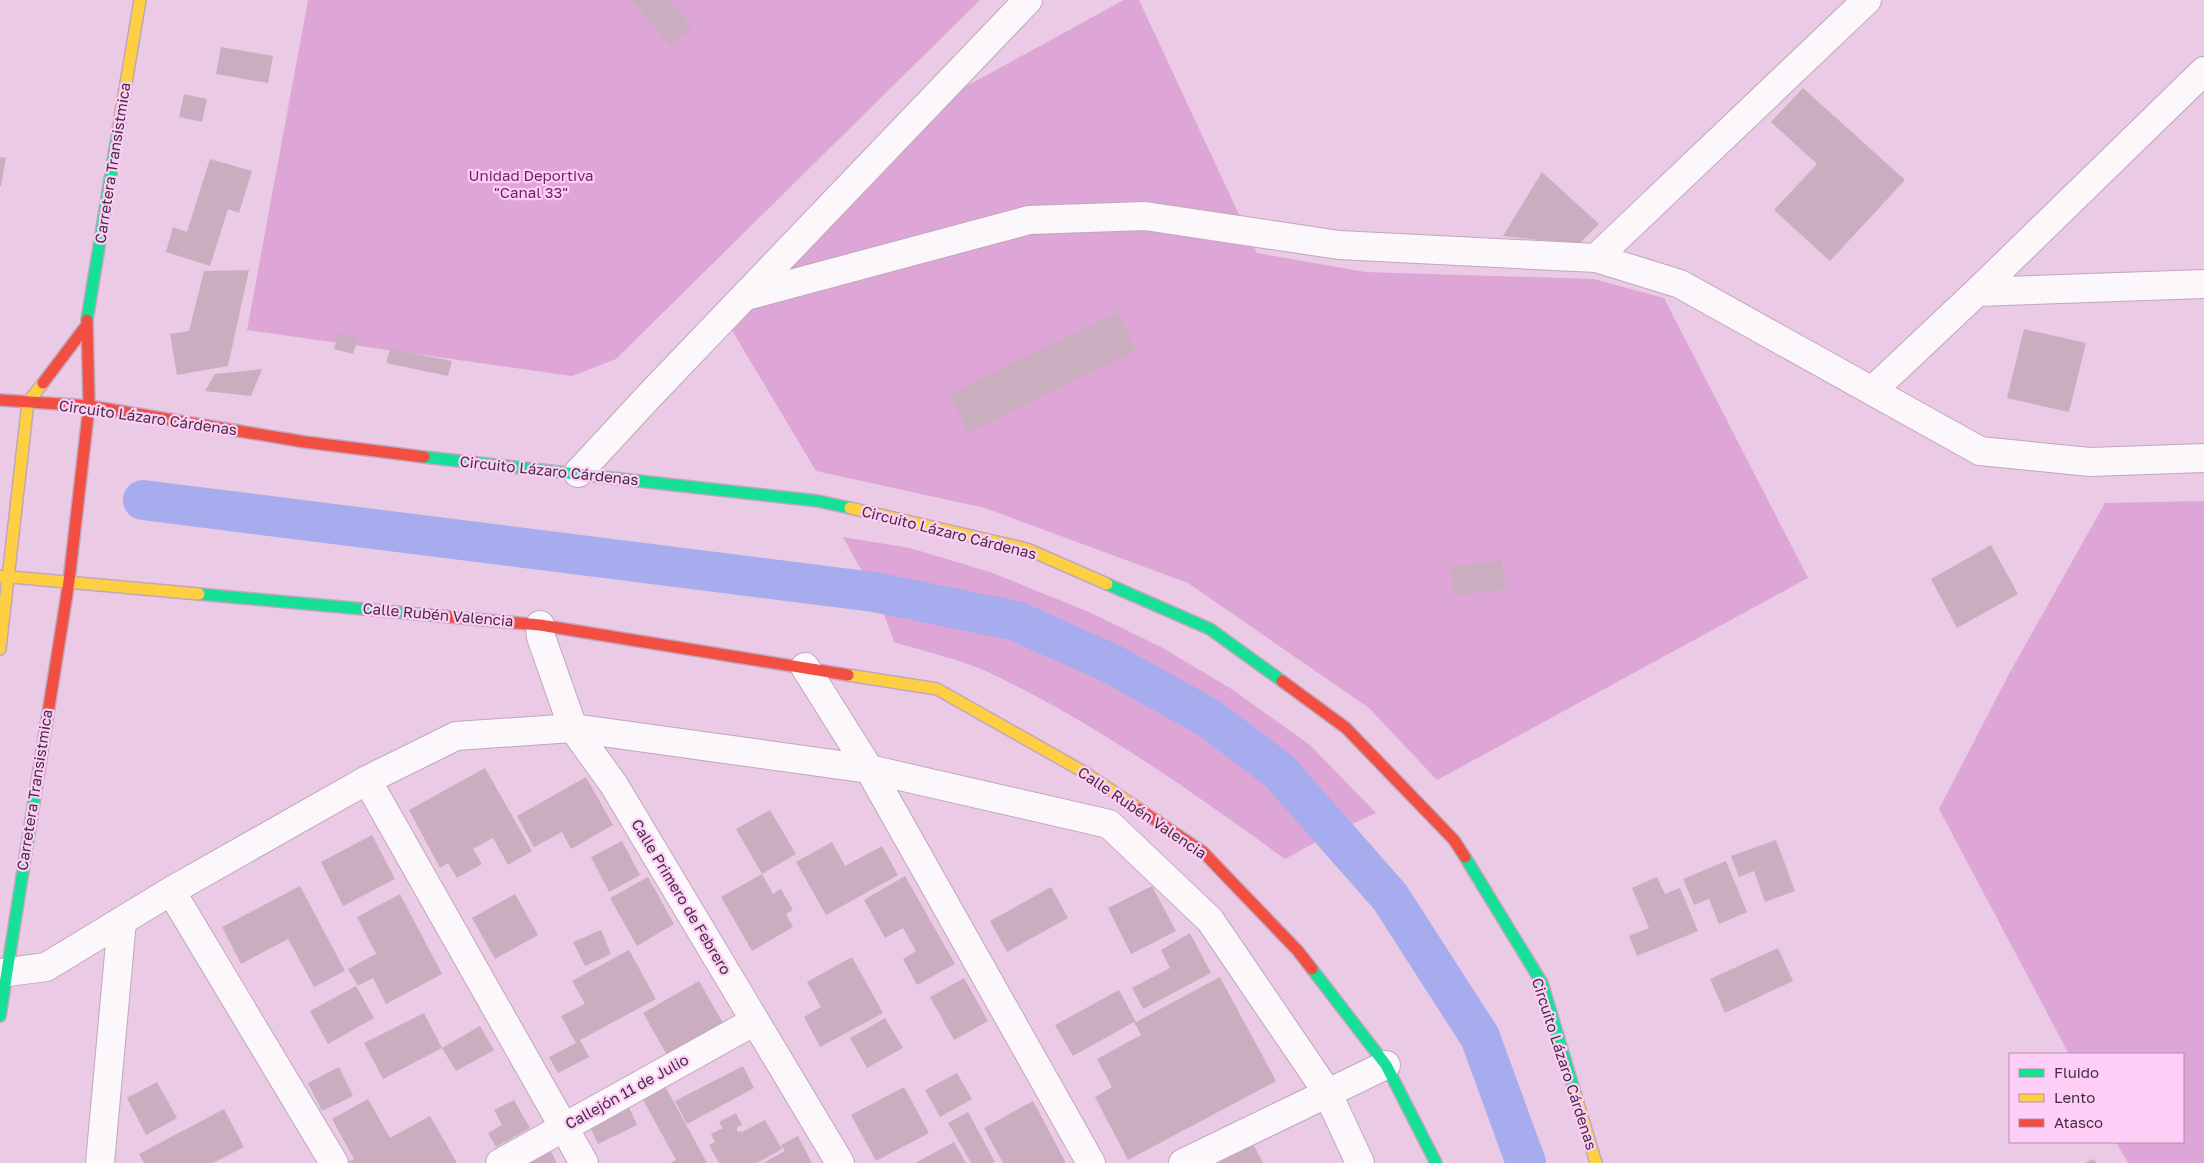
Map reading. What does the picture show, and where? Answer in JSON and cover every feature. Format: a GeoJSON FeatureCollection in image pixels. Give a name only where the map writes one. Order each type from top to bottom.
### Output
{"type":"FeatureCollection","features":[{"type":"Feature","properties":{"kind":"street","name":"Carretera Transistmica"},"geometry":{"type":"LineString","coordinates":[[0,1016],[3,973],[69,581],[84,461],[89,406],[86,326],[140,0]]}},
{"type":"Feature","properties":{"kind":"street"},"geometry":{"type":"LineString","coordinates":[[578,473],[1028,0]]}},
{"type":"Feature","properties":{"kind":"street"},"geometry":{"type":"LineString","coordinates":[[1596,258],[1867,0]]}},
{"type":"Feature","properties":{"kind":"street"},"geometry":{"type":"LineString","coordinates":[[1872,392],[2204,71]]}},
{"type":"Feature","properties":{"kind":"street"},"geometry":{"type":"LineString","coordinates":[[746,296],[1029,220],[1145,216],[1339,244],[1596,258],[1680,284],[1980,451],[2090,462],[2204,458]]}},
{"type":"Feature","properties":{"kind":"street"},"geometry":{"type":"LineString","coordinates":[[1977,292],[2204,284]]}},
{"type":"Feature","properties":{"kind":"street"},"geometry":{"type":"LineString","coordinates":[[0,649],[5,576],[11,563],[28,402],[86,326]]}},
{"type":"Feature","properties":{"kind":"street","name":"Circuito Lázaro Cárdenas"},"geometry":{"type":"LineString","coordinates":[[0,400],[89,406],[305,442],[818,501],[1026,549],[1210,629],[1346,728],[1454,840],[1542,983],[1596,1163]]}},
{"type":"Feature","properties":{"kind":"street","name":"Calle Rubén Valencia"},"geometry":{"type":"LineString","coordinates":[[5,576],[540,625],[937,689],[1084,772],[1203,852],[1298,951],[1386,1066],[1436,1163]]}},
{"type":"Feature","properties":{"kind":"street","name":"Calle Primero de Febrero"},"geometry":{"type":"LineString","coordinates":[[540,625],[541,637],[574,728],[614,785],[840,1163]]}},
{"type":"Feature","properties":{"kind":"street"},"geometry":{"type":"LineString","coordinates":[[805,667],[869,769],[1092,1163]]}},
{"type":"Feature","properties":{"kind":"street","name":"Calle Rubén Valencia"},"geometry":{"type":"LineString","coordinates":[[3,973],[46,967],[171,891],[367,780],[456,736],[574,728],[869,769],[1109,824],[1210,920],[1327,1092],[1360,1163]]}},
{"type":"Feature","properties":{"kind":"street"},"geometry":{"type":"LineString","coordinates":[[367,780],[584,1163]]}},
{"type":"Feature","properties":{"kind":"street"},"geometry":{"type":"LineString","coordinates":[[171,891],[334,1163]]}},
{"type":"Feature","properties":{"kind":"street"},"geometry":{"type":"LineString","coordinates":[[100,1163],[122,921]]}},
{"type":"Feature","properties":{"kind":"street","name":"Callejón 11 de Julio"},"geometry":{"type":"LineString","coordinates":[[500,1163],[754,1021]]}},
{"type":"Feature","properties":{"kind":"street"},"geometry":{"type":"LineString","coordinates":[[1183,1163],[1327,1092],[1386,1066]]}},
{"type":"Feature","properties":{"kind":"green space","name":"Unidad Deportiva \"Canal 33\""},"geometry":{"type":"Polygon","coordinates":[[[308,0],[980,0],[616,359],[572,376],[247,330],[308,0]]]}},
{"type":"Feature","properties":{"kind":"green space"},"geometry":{"type":"Polygon","coordinates":[[[1124,0],[1139,0],[1257,253],[1365,272],[1594,279],[1664,298],[1808,578],[1437,780],[1369,708],[1188,583],[985,508],[816,471],[730,327],[899,123],[1124,0]]]}},
{"type":"Feature","properties":{"kind":"green space"},"geometry":{"type":"Polygon","coordinates":[[[2204,501],[2204,1163],[2128,1163],[2117,1143],[2184,1143],[2184,1053],[2068,1053],[1939,809],[2009,674],[2105,503],[2204,501]]]}},
{"type":"Feature","properties":{"kind":"green space"},"geometry":{"type":"Polygon","coordinates":[[[843,537],[910,548],[990,572],[1089,612],[1161,647],[1230,688],[1310,745],[1376,813],[1348,826],[1287,768],[1248,735],[1142,673],[1011,607],[866,579],[843,537]]]}},
{"type":"Feature","properties":{"kind":"green space"},"geometry":{"type":"Polygon","coordinates":[[[880,603],[1008,633],[1130,689],[1196,727],[1272,779],[1329,835],[1285,859],[1178,783],[1066,713],[988,672],[894,642],[880,603]]]}},
{"type":"Feature","properties":{"kind":"building"},"geometry":{"type":"Polygon","coordinates":[[[631,0],[669,0],[692,27],[670,45],[631,0]]]}},
{"type":"Feature","properties":{"kind":"building"},"geometry":{"type":"Polygon","coordinates":[[[221,47],[273,56],[268,83],[216,74],[221,47]]]}},
{"type":"Feature","properties":{"kind":"building"},"geometry":{"type":"Polygon","coordinates":[[[1803,88],[1905,180],[1830,261],[1774,210],[1817,164],[1771,122],[1803,88]]]}},
{"type":"Feature","properties":{"kind":"building"},"geometry":{"type":"Polygon","coordinates":[[[184,94],[207,99],[202,122],[179,117],[184,94]]]}},
{"type":"Feature","properties":{"kind":"building"},"geometry":{"type":"Polygon","coordinates":[[[0,157],[6,158],[1,186],[0,186],[0,157]]]}},
{"type":"Feature","properties":{"kind":"building"},"geometry":{"type":"Polygon","coordinates":[[[210,159],[252,171],[239,213],[228,209],[210,266],[166,252],[173,227],[187,232],[210,159]]]}},
{"type":"Feature","properties":{"kind":"building"},"geometry":{"type":"Polygon","coordinates":[[[1542,172],[1599,224],[1579,244],[1503,236],[1542,172]]]}},
{"type":"Feature","properties":{"kind":"building"},"geometry":{"type":"Polygon","coordinates":[[[249,270],[228,366],[177,375],[170,334],[189,331],[204,271],[249,270]]]}},
{"type":"Feature","properties":{"kind":"building"},"geometry":{"type":"Polygon","coordinates":[[[1118,312],[1136,350],[968,433],[950,394],[1118,312]]]}},
{"type":"Feature","properties":{"kind":"building"},"geometry":{"type":"Polygon","coordinates":[[[2024,329],[2086,343],[2069,412],[2007,398],[2024,329]]]}},
{"type":"Feature","properties":{"kind":"building"},"geometry":{"type":"Polygon","coordinates":[[[339,333],[358,338],[353,354],[334,349],[339,333]]]}},
{"type":"Feature","properties":{"kind":"building"},"geometry":{"type":"Polygon","coordinates":[[[390,349],[452,361],[448,376],[386,363],[390,349]]]}},
{"type":"Feature","properties":{"kind":"building"},"geometry":{"type":"Polygon","coordinates":[[[262,369],[251,396],[205,391],[215,374],[262,369]]]}},
{"type":"Feature","properties":{"kind":"building"},"geometry":{"type":"Polygon","coordinates":[[[1991,545],[2018,594],[1957,628],[1931,579],[1991,545]]]}},
{"type":"Feature","properties":{"kind":"building"},"geometry":{"type":"Polygon","coordinates":[[[1502,560],[1506,589],[1454,596],[1451,567],[1502,560]]]}},
{"type":"Feature","properties":{"kind":"building"},"geometry":{"type":"Polygon","coordinates":[[[485,768],[532,851],[508,865],[493,838],[473,849],[482,864],[457,878],[448,863],[440,868],[409,810],[485,768]]]}},
{"type":"Feature","properties":{"kind":"building"},"geometry":{"type":"Polygon","coordinates":[[[586,777],[613,825],[571,849],[562,832],[534,847],[517,816],[586,777]]]}},
{"type":"Feature","properties":{"kind":"building"},"geometry":{"type":"Polygon","coordinates":[[[770,810],[796,854],[762,874],[736,829],[770,810]]]}},
{"type":"Feature","properties":{"kind":"building"},"geometry":{"type":"Polygon","coordinates":[[[372,835],[395,879],[343,906],[321,862],[372,835]]]}},
{"type":"Feature","properties":{"kind":"building"},"geometry":{"type":"Polygon","coordinates":[[[1776,840],[1795,891],[1765,902],[1754,871],[1739,877],[1731,856],[1776,840]]]}},
{"type":"Feature","properties":{"kind":"building"},"geometry":{"type":"Polygon","coordinates":[[[622,841],[640,875],[609,892],[591,857],[622,841]]]}},
{"type":"Feature","properties":{"kind":"building"},"geometry":{"type":"Polygon","coordinates":[[[832,842],[845,866],[882,846],[898,875],[826,915],[796,862],[832,842]]]}},
{"type":"Feature","properties":{"kind":"building"},"geometry":{"type":"Polygon","coordinates":[[[1726,861],[1747,912],[1719,924],[1709,899],[1694,905],[1683,879],[1726,861]]]}},
{"type":"Feature","properties":{"kind":"building"},"geometry":{"type":"Polygon","coordinates":[[[762,874],[773,894],[781,889],[793,910],[786,914],[793,927],[752,951],[721,897],[762,874]]]}},
{"type":"Feature","properties":{"kind":"building"},"geometry":{"type":"Polygon","coordinates":[[[905,876],[955,964],[917,985],[903,959],[916,951],[903,928],[885,938],[864,900],[905,876]]]}},
{"type":"Feature","properties":{"kind":"building"},"geometry":{"type":"Polygon","coordinates":[[[648,877],[674,924],[637,946],[610,898],[648,877]]]}},
{"type":"Feature","properties":{"kind":"building"},"geometry":{"type":"Polygon","coordinates":[[[1657,877],[1665,894],[1680,888],[1698,931],[1637,956],[1629,936],[1649,928],[1632,888],[1657,877]]]}},
{"type":"Feature","properties":{"kind":"building"},"geometry":{"type":"Polygon","coordinates":[[[300,886],[345,971],[314,987],[288,939],[241,964],[222,927],[300,886]]]}},
{"type":"Feature","properties":{"kind":"building"},"geometry":{"type":"Polygon","coordinates":[[[1152,886],[1176,931],[1131,954],[1108,908],[1152,886]]]}},
{"type":"Feature","properties":{"kind":"building"},"geometry":{"type":"Polygon","coordinates":[[[1051,887],[1068,918],[1007,952],[990,921],[1051,887]]]}},
{"type":"Feature","properties":{"kind":"building"},"geometry":{"type":"Polygon","coordinates":[[[400,894],[442,974],[386,1004],[373,978],[358,986],[348,969],[376,954],[357,917],[400,894]]]}},
{"type":"Feature","properties":{"kind":"building"},"geometry":{"type":"Polygon","coordinates":[[[515,894],[538,935],[495,959],[472,918],[515,894]]]}},
{"type":"Feature","properties":{"kind":"building"},"geometry":{"type":"Polygon","coordinates":[[[601,930],[611,954],[585,966],[573,942],[601,930]]]}},
{"type":"Feature","properties":{"kind":"building"},"geometry":{"type":"Polygon","coordinates":[[[1190,933],[1211,973],[1143,1009],[1132,988],[1170,968],[1161,950],[1190,933]]]}},
{"type":"Feature","properties":{"kind":"building"},"geometry":{"type":"Polygon","coordinates":[[[1778,948],[1793,981],[1725,1013],[1710,979],[1778,948]]]}},
{"type":"Feature","properties":{"kind":"building"},"geometry":{"type":"Polygon","coordinates":[[[629,950],[656,999],[580,1040],[589,1057],[558,1073],[549,1057],[576,1043],[561,1016],[585,1004],[572,981],[629,950]]]}},
{"type":"Feature","properties":{"kind":"building"},"geometry":{"type":"Polygon","coordinates":[[[852,957],[883,1013],[820,1047],[804,1017],[821,1007],[807,982],[852,957]]]}},
{"type":"Feature","properties":{"kind":"building"},"geometry":{"type":"Polygon","coordinates":[[[1220,977],[1276,1081],[1128,1160],[1095,1097],[1112,1087],[1097,1059],[1141,1035],[1134,1022],[1073,1056],[1055,1025],[1119,990],[1136,1022],[1220,977]]]}},
{"type":"Feature","properties":{"kind":"building"},"geometry":{"type":"Polygon","coordinates":[[[964,978],[988,1021],[954,1040],[930,997],[964,978]]]}},
{"type":"Feature","properties":{"kind":"building"},"geometry":{"type":"Polygon","coordinates":[[[699,981],[727,1030],[671,1062],[643,1013],[699,981]]]}},
{"type":"Feature","properties":{"kind":"building"},"geometry":{"type":"Polygon","coordinates":[[[356,986],[374,1018],[328,1044],[310,1011],[356,986]]]}},
{"type":"Feature","properties":{"kind":"building"},"geometry":{"type":"Polygon","coordinates":[[[424,1013],[442,1048],[383,1079],[364,1043],[424,1013]]]}},
{"type":"Feature","properties":{"kind":"building"},"geometry":{"type":"Polygon","coordinates":[[[885,1018],[903,1048],[867,1068],[850,1038],[885,1018]]]}},
{"type":"Feature","properties":{"kind":"building"},"geometry":{"type":"Polygon","coordinates":[[[480,1026],[494,1050],[456,1071],[442,1048],[480,1026]]]}},
{"type":"Feature","properties":{"kind":"building"},"geometry":{"type":"Polygon","coordinates":[[[743,1066],[754,1088],[687,1124],[675,1101],[743,1066]]]}},
{"type":"Feature","properties":{"kind":"building"},"geometry":{"type":"Polygon","coordinates":[[[339,1067],[353,1096],[322,1111],[308,1083],[339,1067]]]}},
{"type":"Feature","properties":{"kind":"building"},"geometry":{"type":"Polygon","coordinates":[[[957,1073],[972,1099],[940,1117],[925,1090],[957,1073]]]}},
{"type":"Feature","properties":{"kind":"building"},"geometry":{"type":"Polygon","coordinates":[[[157,1082],[177,1118],[146,1135],[127,1098],[157,1082]]]}},
{"type":"Feature","properties":{"kind":"building"},"geometry":{"type":"Polygon","coordinates":[[[665,1086],[707,1163],[670,1163],[676,1160],[642,1098],[665,1086]]]}},
{"type":"Feature","properties":{"kind":"building"},"geometry":{"type":"Polygon","coordinates":[[[904,1087],[929,1133],[876,1161],[851,1115],[904,1087]]]}},
{"type":"Feature","properties":{"kind":"building"},"geometry":{"type":"Polygon","coordinates":[[[625,1098],[637,1125],[598,1144],[585,1117],[625,1098]]]}},
{"type":"Feature","properties":{"kind":"building"},"geometry":{"type":"Polygon","coordinates":[[[368,1099],[390,1138],[430,1116],[457,1163],[347,1163],[354,1159],[332,1119],[368,1099]]]}},
{"type":"Feature","properties":{"kind":"building"},"geometry":{"type":"Polygon","coordinates":[[[514,1100],[530,1128],[496,1147],[488,1133],[502,1125],[494,1110],[514,1100]]]}},
{"type":"Feature","properties":{"kind":"building"},"geometry":{"type":"Polygon","coordinates":[[[1033,1101],[1066,1163],[1003,1163],[984,1128],[1033,1101]]]}},
{"type":"Feature","properties":{"kind":"building"},"geometry":{"type":"Polygon","coordinates":[[[224,1109],[244,1147],[213,1163],[144,1163],[139,1154],[224,1109]]]}},
{"type":"Feature","properties":{"kind":"building"},"geometry":{"type":"Polygon","coordinates":[[[968,1112],[995,1162],[971,1163],[948,1123],[968,1112]]]}},
{"type":"Feature","properties":{"kind":"building"},"geometry":{"type":"Polygon","coordinates":[[[736,1113],[742,1125],[737,1127],[737,1131],[742,1132],[765,1120],[782,1149],[757,1163],[719,1163],[709,1145],[715,1142],[711,1134],[723,1128],[719,1122],[736,1113]]]}},
{"type":"Feature","properties":{"kind":"building"},"geometry":{"type":"Polygon","coordinates":[[[798,1136],[812,1163],[763,1163],[785,1151],[781,1145],[798,1136]]]}},
{"type":"Feature","properties":{"kind":"building"},"geometry":{"type":"Polygon","coordinates":[[[1250,1138],[1263,1163],[1203,1163],[1250,1138]]]}},
{"type":"Feature","properties":{"kind":"building"},"geometry":{"type":"Polygon","coordinates":[[[546,1142],[557,1163],[508,1163],[546,1142]]]}},
{"type":"Feature","properties":{"kind":"building"},"geometry":{"type":"Polygon","coordinates":[[[954,1142],[966,1163],[915,1163],[954,1142]]]}},
{"type":"Feature","properties":{"kind":"building"},"geometry":{"type":"Polygon","coordinates":[[[2094,1159],[2096,1163],[2084,1163],[2094,1159]]]}},
{"type":"Feature","properties":{"kind":"waterway"},"geometry":{"type":"LineString","coordinates":[[143,500],[874,592],[1016,621],[1110,663],[1209,718],[1279,771],[1390,897],[1480,1037],[1526,1163]]}},
{"type":"Feature","properties":{"kind":"traffic: fast"},"geometry":{"type":"LineString","coordinates":[[87,320],[118,131]]}},
{"type":"Feature","properties":{"kind":"traffic: fast"},"geometry":{"type":"LineString","coordinates":[[424,457],[818,501],[850,508]]}},
{"type":"Feature","properties":{"kind":"traffic: fast"},"geometry":{"type":"LineString","coordinates":[[1107,584],[1210,629],[1282,681]]}},
{"type":"Feature","properties":{"kind":"traffic: fast"},"geometry":{"type":"LineString","coordinates":[[199,594],[440,616]]}},
{"type":"Feature","properties":{"kind":"traffic: fast"},"geometry":{"type":"LineString","coordinates":[[0,1016],[45,732]]}},
{"type":"Feature","properties":{"kind":"traffic: fast"},"geometry":{"type":"LineString","coordinates":[[1465,857],[1542,983],[1575,1093]]}},
{"type":"Feature","properties":{"kind":"traffic: fast"},"geometry":{"type":"LineString","coordinates":[[1312,969],[1386,1065],[1436,1163]]}},
{"type":"Feature","properties":{"kind":"traffic: slow"},"geometry":{"type":"LineString","coordinates":[[118,131],[140,0]]}},
{"type":"Feature","properties":{"kind":"traffic: slow"},"geometry":{"type":"LineString","coordinates":[[0,649],[28,402],[43,383]]}},
{"type":"Feature","properties":{"kind":"traffic: slow"},"geometry":{"type":"LineString","coordinates":[[850,508],[1027,549],[1107,584]]}},
{"type":"Feature","properties":{"kind":"traffic: slow"},"geometry":{"type":"LineString","coordinates":[[0,576],[199,594]]}},
{"type":"Feature","properties":{"kind":"traffic: slow"},"geometry":{"type":"LineString","coordinates":[[848,675],[937,689],[1084,772],[1139,809]]}},
{"type":"Feature","properties":{"kind":"traffic: slow"},"geometry":{"type":"LineString","coordinates":[[1575,1093],[1596,1163]]}},
{"type":"Feature","properties":{"kind":"traffic: jam"},"geometry":{"type":"LineString","coordinates":[[45,732],[69,581],[89,406],[87,320]]}},
{"type":"Feature","properties":{"kind":"traffic: jam"},"geometry":{"type":"LineString","coordinates":[[43,383],[86,326]]}},
{"type":"Feature","properties":{"kind":"traffic: jam"},"geometry":{"type":"LineString","coordinates":[[0,400],[89,406],[305,442],[424,457]]}},
{"type":"Feature","properties":{"kind":"traffic: jam"},"geometry":{"type":"LineString","coordinates":[[440,616],[540,625],[848,675]]}},
{"type":"Feature","properties":{"kind":"traffic: jam"},"geometry":{"type":"LineString","coordinates":[[1282,681],[1346,728],[1454,840],[1465,857]]}},
{"type":"Feature","properties":{"kind":"traffic: jam"},"geometry":{"type":"LineString","coordinates":[[1139,809],[1203,852],[1298,951],[1312,969]]}}]}
